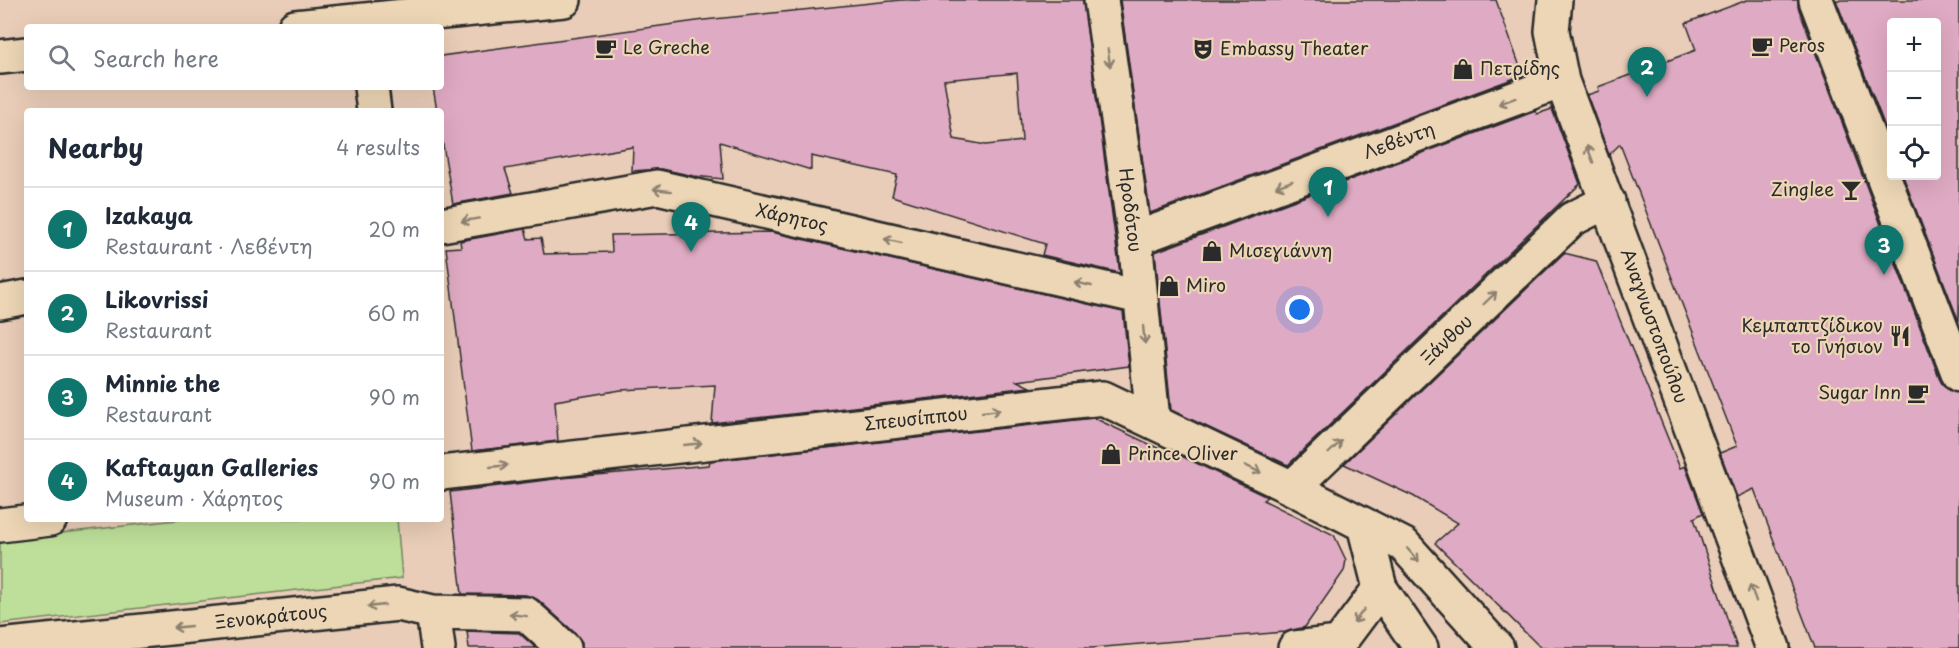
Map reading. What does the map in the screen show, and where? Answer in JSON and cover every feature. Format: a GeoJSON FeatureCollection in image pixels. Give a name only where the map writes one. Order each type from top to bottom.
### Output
{"type":"FeatureCollection","features":[{"type":"Feature","properties":{"kind":"street"},"geometry":{"type":"LineString","coordinates":[[313,24],[362,16],[564,0]]}},
{"type":"Feature","properties":{"kind":"street","name":"Ηροδότου"},"geometry":{"type":"LineString","coordinates":[[1101,0],[1135,239],[1153,420]]}},
{"type":"Feature","properties":{"kind":"street","name":"Αναγνωστοπούλου"},"geometry":{"type":"LineString","coordinates":[[1555,0],[1552,31],[1562,81],[1773,648]]}},
{"type":"Feature","properties":{"kind":"street"},"geometry":{"type":"LineString","coordinates":[[1816,0],[1959,375]]}},
{"type":"Feature","properties":{"kind":"street"},"geometry":{"type":"LineString","coordinates":[[0,57],[24,54]]}},
{"type":"Feature","properties":{"kind":"street","name":"Λεβέντη"},"geometry":{"type":"LineString","coordinates":[[1135,239],[1562,81]]}},
{"type":"Feature","properties":{"kind":"street"},"geometry":{"type":"LineString","coordinates":[[371,90],[374,108]]}},
{"type":"Feature","properties":{"kind":"street","name":"Χάρητος"},"geometry":{"type":"LineString","coordinates":[[444,224],[657,188],[1140,297]]}},
{"type":"Feature","properties":{"kind":"street","name":"Ξάνθου"},"geometry":{"type":"LineString","coordinates":[[1292,488],[1572,219],[1608,201]]}},
{"type":"Feature","properties":{"kind":"street"},"geometry":{"type":"LineString","coordinates":[[0,302],[24,298]]}},
{"type":"Feature","properties":{"kind":"street","name":"Σπευσίππου"},"geometry":{"type":"LineString","coordinates":[[444,473],[1103,398],[1153,420],[1404,545],[1497,648]]}},
{"type":"Feature","properties":{"kind":"street"},"geometry":{"type":"LineString","coordinates":[[0,525],[26,522]]}},
{"type":"Feature","properties":{"kind":"street"},"geometry":{"type":"LineString","coordinates":[[1364,525],[1380,588],[1421,648]]}},
{"type":"Feature","properties":{"kind":"street"},"geometry":{"type":"LineString","coordinates":[[1295,648],[1339,643],[1380,588]]}},
{"type":"Feature","properties":{"kind":"street","name":"Ξενοκράτους"},"geometry":{"type":"LineString","coordinates":[[0,646],[398,603],[433,612],[526,614],[564,648]]}},
{"type":"Feature","properties":{"kind":"street"},"geometry":{"type":"LineString","coordinates":[[433,612],[438,648]]}},
{"type":"Feature","properties":{"kind":"green space"},"geometry":{"type":"Polygon","coordinates":[[[159,522],[397,522],[402,578],[0,624],[0,540],[159,522]]]}},
{"type":"Feature","properties":{"kind":"building"},"geometry":{"type":"Polygon","coordinates":[[[901,0],[1083,0],[1120,273],[1042,255],[1045,244],[892,196],[897,175],[811,156],[811,170],[720,142],[723,179],[661,169],[632,171],[633,147],[505,169],[513,193],[453,204],[444,151],[444,108],[436,108],[434,90],[444,90],[444,56],[704,20],[901,0]],[[1017,73],[944,80],[954,139],[986,145],[1022,141],[1017,73]]]}},
{"type":"Feature","properties":{"kind":"building"},"geometry":{"type":"Polygon","coordinates":[[[1120,0],[1496,0],[1523,75],[1150,213],[1120,0]]]}},
{"type":"Feature","properties":{"kind":"building"},"geometry":{"type":"Polygon","coordinates":[[[1747,0],[1798,0],[1798,7],[1941,382],[1948,390],[1959,393],[1959,648],[1815,648],[1754,489],[1737,497],[1720,453],[1737,446],[1620,144],[1609,155],[1587,95],[1599,91],[1598,87],[1696,50],[1686,23],[1747,0]]]}},
{"type":"Feature","properties":{"kind":"building"},"geometry":{"type":"Polygon","coordinates":[[[1836,0],[1959,0],[1959,322],[1905,180],[1941,180],[1941,18],[1887,18],[1887,132],[1836,0]]]}},
{"type":"Feature","properties":{"kind":"building"},"geometry":{"type":"Polygon","coordinates":[[[1552,109],[1580,184],[1288,465],[1171,410],[1155,252],[1536,111],[1537,114],[1552,109]]]}},
{"type":"Feature","properties":{"kind":"building"},"geometry":{"type":"Polygon","coordinates":[[[525,229],[528,239],[541,238],[544,254],[612,252],[611,235],[771,232],[1123,312],[1129,366],[1017,381],[1030,387],[712,423],[715,385],[621,390],[555,401],[558,441],[472,451],[446,248],[461,247],[460,241],[525,229]]]}},
{"type":"Feature","properties":{"kind":"building"},"geometry":{"type":"Polygon","coordinates":[[[1564,253],[1596,261],[1680,468],[1685,466],[1703,513],[1694,518],[1737,648],[1541,648],[1435,543],[1458,523],[1413,496],[1344,464],[1564,253]]]}},
{"type":"Feature","properties":{"kind":"building"},"geometry":{"type":"Polygon","coordinates":[[[1094,418],[1168,453],[1167,449],[1267,497],[1263,500],[1334,535],[1346,560],[1344,571],[1305,627],[1285,632],[1092,648],[582,648],[582,642],[576,634],[538,600],[526,595],[462,594],[450,492],[562,478],[709,465],[710,461],[1094,418]]]}},
{"type":"Feature","properties":{"kind":"building"},"geometry":{"type":"Polygon","coordinates":[[[467,631],[519,633],[536,648],[469,648],[467,631]]]}},
{"type":"Feature","properties":{"kind":"place","name":"Peros"},"geometry":{"type":"Point","coordinates":[1762,46]}},
{"type":"Feature","properties":{"kind":"place","name":"Le Greche"},"geometry":{"type":"Point","coordinates":[606,48]}},
{"type":"Feature","properties":{"kind":"place","name":"Embassy Theater"},"geometry":{"type":"Point","coordinates":[1203,49]}},
{"type":"Feature","properties":{"kind":"place","name":"Πετρίδης"},"geometry":{"type":"Point","coordinates":[1463,69]}},
{"type":"Feature","properties":{"kind":"place","name":"Likovrissi"},"geometry":{"type":"Point","coordinates":[1647,97]}},
{"type":"Feature","properties":{"kind":"place","name":"Zinglee"},"geometry":{"type":"Point","coordinates":[1851,190]}},
{"type":"Feature","properties":{"kind":"place","name":"Izakaya"},"geometry":{"type":"Point","coordinates":[1328,217]}},
{"type":"Feature","properties":{"kind":"place","name":"Μισεγιάννη"},"geometry":{"type":"Point","coordinates":[1212,251]}},
{"type":"Feature","properties":{"kind":"place","name":"Kaftayan Galleries"},"geometry":{"type":"Point","coordinates":[691,252]}},
{"type":"Feature","properties":{"kind":"place","name":"Minnie the"},"geometry":{"type":"Point","coordinates":[1884,275]}},
{"type":"Feature","properties":{"kind":"place","name":"Miro"},"geometry":{"type":"Point","coordinates":[1169,286]}},
{"type":"Feature","properties":{"kind":"place","name":"Κεμπαπτζίδικον το Γνήσιον"},"geometry":{"type":"Point","coordinates":[1900,336]}},
{"type":"Feature","properties":{"kind":"place","name":"Sugar Inn"},"geometry":{"type":"Point","coordinates":[1918,393]}},
{"type":"Feature","properties":{"kind":"place","name":"Prince Oliver"},"geometry":{"type":"Point","coordinates":[1111,454]}}]}
